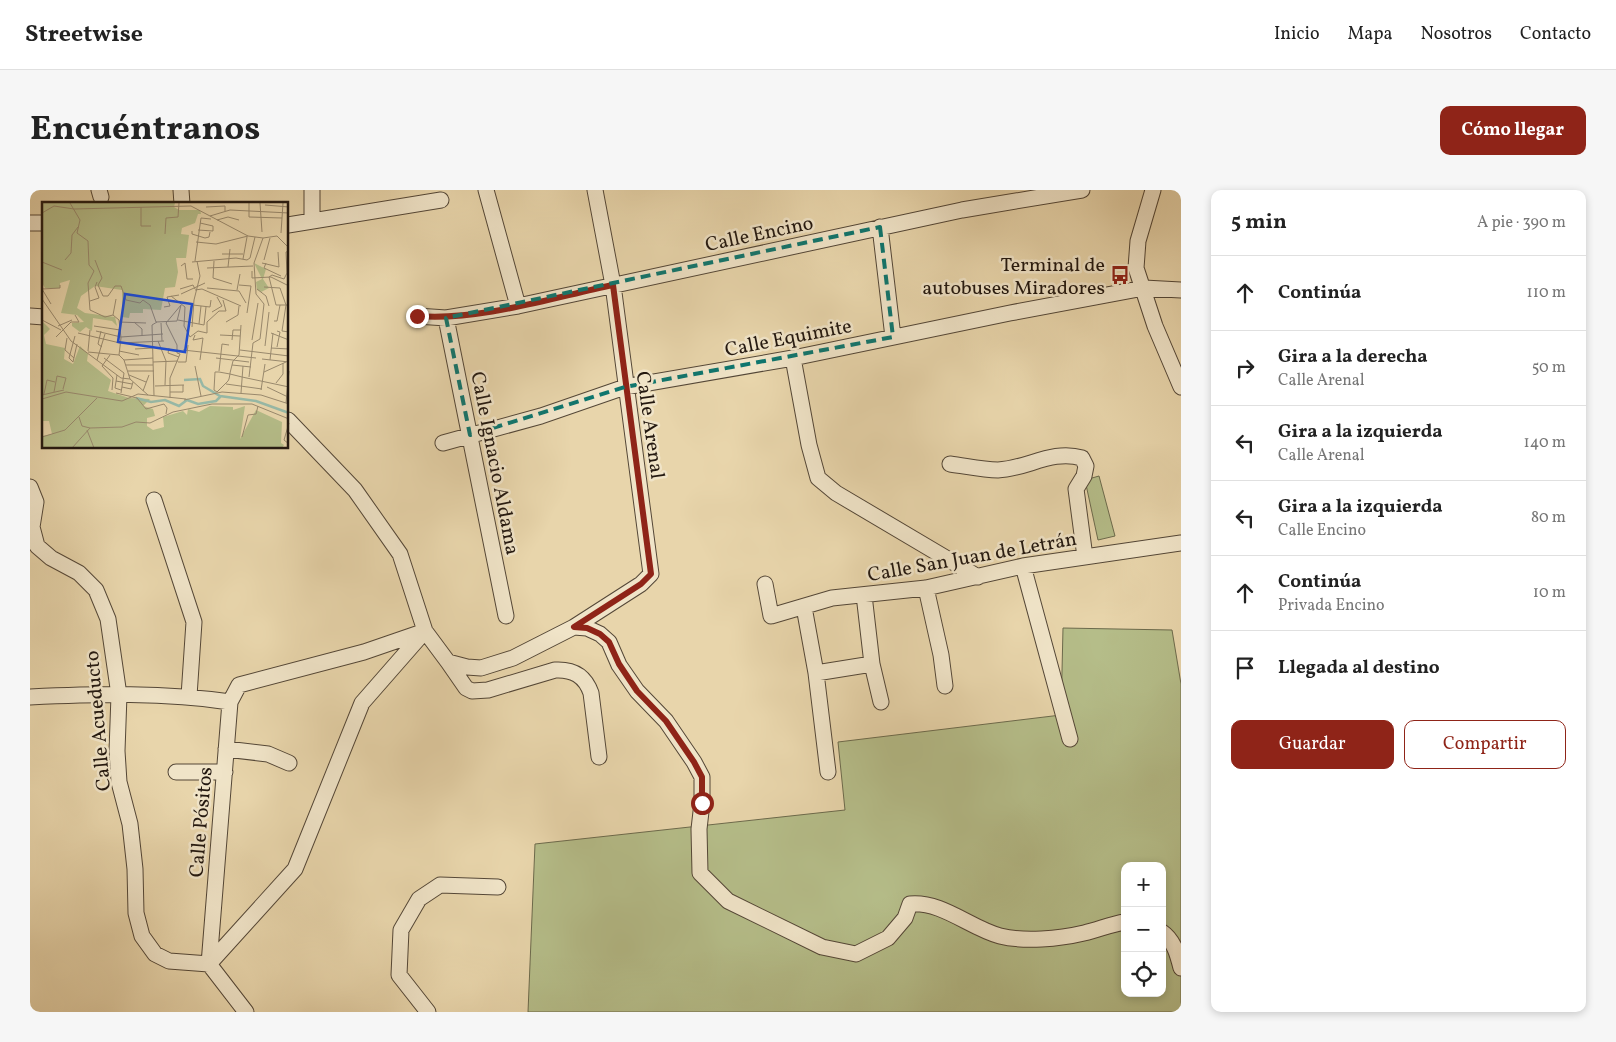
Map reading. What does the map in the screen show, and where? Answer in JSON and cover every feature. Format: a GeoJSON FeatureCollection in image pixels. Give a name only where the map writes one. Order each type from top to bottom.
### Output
{"type":"FeatureCollection","features":[{"type":"Feature","properties":{"kind":"street"},"geometry":{"type":"LineString","coordinates":[[312,190],[312,220]]}},
{"type":"Feature","properties":{"kind":"street"},"geometry":{"type":"LineString","coordinates":[[486,190],[518,306]]}},
{"type":"Feature","properties":{"kind":"street","name":"Calle Arenal"},"geometry":{"type":"LineString","coordinates":[[574,627],[641,584],[651,574],[613,285],[595,190]]}},
{"type":"Feature","properties":{"kind":"street","name":"Calle Encino"},"geometry":{"type":"LineString","coordinates":[[417,316],[446,318],[518,306],[962,210],[1082,190]]}},
{"type":"Feature","properties":{"kind":"street"},"geometry":{"type":"LineString","coordinates":[[1153,190],[1138,241],[1136,268],[1155,326],[1181,387]]}},
{"type":"Feature","properties":{"kind":"street"},"geometry":{"type":"LineString","coordinates":[[289,225],[441,200]]}},
{"type":"Feature","properties":{"kind":"street"},"geometry":{"type":"LineString","coordinates":[[880,228],[893,337]]}},
{"type":"Feature","properties":{"kind":"street","name":"Calle Equimite"},"geometry":{"type":"LineString","coordinates":[[443,443],[541,416],[625,387],[793,358],[1144,288],[1181,290]]}},
{"type":"Feature","properties":{"kind":"street","name":"Calle Ignacio Aldama"},"geometry":{"type":"LineString","coordinates":[[446,318],[506,616]]}},
{"type":"Feature","properties":{"kind":"street"},"geometry":{"type":"LineString","coordinates":[[793,358],[809,445],[818,478],[822,483],[978,576]]}},
{"type":"Feature","properties":{"kind":"street"},"geometry":{"type":"LineString","coordinates":[[289,421],[355,490],[400,554],[425,631],[466,688],[472,691],[488,690],[555,670],[567,670],[576,673],[587,683],[591,693],[599,756]]}},
{"type":"Feature","properties":{"kind":"street"},"geometry":{"type":"LineString","coordinates":[[950,464],[999,470],[1056,455],[1071,455],[1082,458],[1086,466],[1084,476],[1076,489],[1085,556]]}},
{"type":"Feature","properties":{"kind":"street","name":"Calle Acueducto"},"geometry":{"type":"LineString","coordinates":[[30,488],[36,502],[32,527],[37,546],[50,558],[79,573],[96,590],[108,619],[119,695],[116,751],[119,782],[130,824],[135,869],[136,913],[142,936],[155,954],[169,961],[209,964]]}},
{"type":"Feature","properties":{"kind":"street"},"geometry":{"type":"LineString","coordinates":[[154,500],[194,622],[189,696]]}},
{"type":"Feature","properties":{"kind":"street","name":"Calle San Juan de Letrán"},"geometry":{"type":"LineString","coordinates":[[765,584],[771,616],[832,598],[926,588],[1023,566],[1181,542]]}},
{"type":"Feature","properties":{"kind":"street"},"geometry":{"type":"LineString","coordinates":[[1023,566],[1070,739]]}},
{"type":"Feature","properties":{"kind":"street"},"geometry":{"type":"LineString","coordinates":[[926,588],[941,654],[945,686]]}},
{"type":"Feature","properties":{"kind":"street"},"geometry":{"type":"LineString","coordinates":[[864,595],[872,664],[881,702]]}},
{"type":"Feature","properties":{"kind":"street"},"geometry":{"type":"LineString","coordinates":[[804,607],[816,673],[828,772]]}},
{"type":"Feature","properties":{"kind":"street"},"geometry":{"type":"LineString","coordinates":[[448,662],[467,667],[496,665],[574,627],[587,628],[600,634],[609,642],[619,664],[637,691],[666,721],[702,777],[702,803],[699,828],[700,873],[728,901],[822,947],[856,954],[888,938],[905,918],[910,904],[917,903],[938,909],[1000,936],[1031,938],[1082,933],[1121,923]]}},
{"type":"Feature","properties":{"kind":"street"},"geometry":{"type":"LineString","coordinates":[[241,1010],[209,964],[295,868],[362,703],[425,631]]}},
{"type":"Feature","properties":{"kind":"street","name":"Calle Pósitos"},"geometry":{"type":"LineString","coordinates":[[209,964],[230,702],[239,686],[364,652],[425,631]]}},
{"type":"Feature","properties":{"kind":"street"},"geometry":{"type":"LineString","coordinates":[[816,673],[872,664]]}},
{"type":"Feature","properties":{"kind":"street"},"geometry":{"type":"LineString","coordinates":[[30,697],[189,696],[230,702]]}},
{"type":"Feature","properties":{"kind":"street"},"geometry":{"type":"LineString","coordinates":[[226,749],[268,754],[289,763]]}},
{"type":"Feature","properties":{"kind":"street"},"geometry":{"type":"LineString","coordinates":[[176,772],[225,772]]}},
{"type":"Feature","properties":{"kind":"street"},"geometry":{"type":"LineString","coordinates":[[428,1012],[399,975],[401,930],[419,899],[440,885],[498,887]]}},
{"type":"Feature","properties":{"kind":"street"},"geometry":{"type":"LineString","coordinates":[[1166,935],[1177,952],[1181,968]]}},
{"type":"Feature","properties":{"kind":"highlighted area"},"geometry":{"type":"Polygon","coordinates":[[[880,227],[893,337],[625,387],[470,435],[446,318],[880,227]]]}},
{"type":"Feature","properties":{"kind":"green space"},"geometry":{"type":"Polygon","coordinates":[[[1099,476],[1115,536],[1098,540],[1085,480],[1099,476]]]}},
{"type":"Feature","properties":{"kind":"green space"},"geometry":{"type":"Polygon","coordinates":[[[1063,628],[1172,630],[1181,684],[1181,1012],[528,1012],[535,844],[845,810],[838,742],[1061,715],[1063,628]]]}},
{"type":"Feature","properties":{"kind":"place","name":"Terminal de autobuses Miradores"},"geometry":{"type":"Point","coordinates":[1120,275]}},
{"type":"Feature","properties":{"kind":"route"},"geometry":{"type":"LineString","coordinates":[[417,316],[446,318],[518,306],[613,285],[625,387],[652,567],[651,574],[647,580],[574,627],[587,628],[600,634],[609,642],[619,664],[637,691],[666,721],[694,762],[702,777],[702,803]]}}]}
